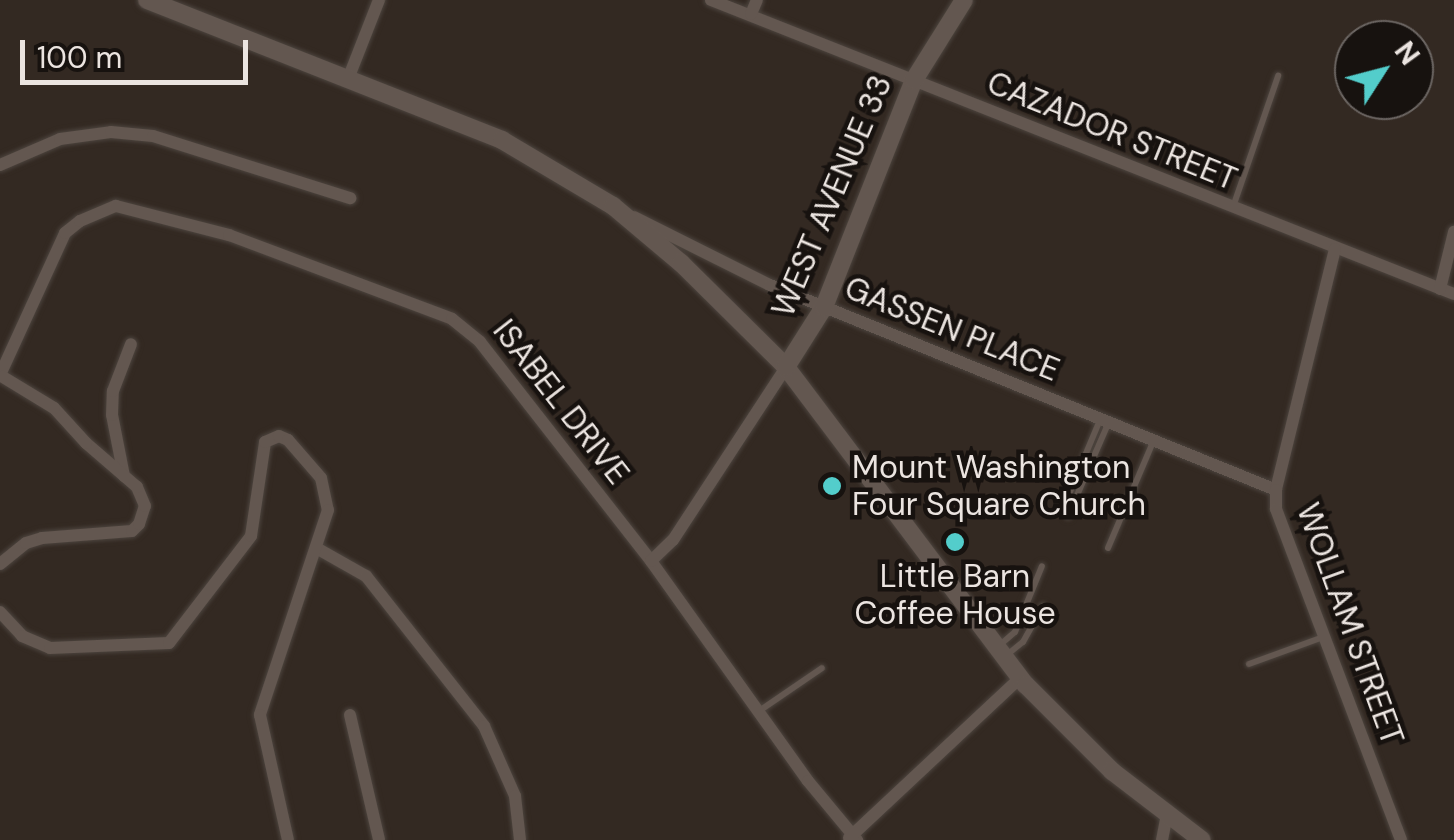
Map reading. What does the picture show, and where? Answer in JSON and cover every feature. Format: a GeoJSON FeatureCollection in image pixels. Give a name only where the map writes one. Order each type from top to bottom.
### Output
{"type":"FeatureCollection","features":[{"type":"Feature","properties":{"kind":"street"},"geometry":{"type":"LineString","coordinates":[[147,0],[178,6],[502,140],[613,206],[681,263],[786,368],[1000,653],[1071,733],[1202,840]]}},
{"type":"Feature","properties":{"kind":"street"},"geometry":{"type":"LineString","coordinates":[[348,79],[379,0]]}},
{"type":"Feature","properties":{"kind":"street","name":"CAZADOR STREET"},"geometry":{"type":"LineString","coordinates":[[711,0],[1447,292],[1454,232]]}},
{"type":"Feature","properties":{"kind":"street"},"geometry":{"type":"LineString","coordinates":[[751,14],[756,0]]}},
{"type":"Feature","properties":{"kind":"street","name":"WEST AVENUE 33"},"geometry":{"type":"LineString","coordinates":[[652,561],[673,540],[824,307],[914,80],[964,0]]}},
{"type":"Feature","properties":{"kind":"street"},"geometry":{"type":"LineString","coordinates":[[0,165],[60,139],[111,132],[152,136],[350,198]]}},
{"type":"Feature","properties":{"kind":"street","name":"ISABEL DRIVE"},"geometry":{"type":"LineString","coordinates":[[2,376],[65,234],[80,220],[128,206],[332,271],[467,328],[652,561],[852,838]]}},
{"type":"Feature","properties":{"kind":"street","name":"GASSEN PLACE"},"geometry":{"type":"LineString","coordinates":[[613,206],[770,285],[1276,490]]}},
{"type":"Feature","properties":{"kind":"street","name":"WOLLAM STREET"},"geometry":{"type":"LineString","coordinates":[[1335,249],[1276,490],[1276,509],[1401,840]]}},
{"type":"Feature","properties":{"kind":"street"},"geometry":{"type":"LineString","coordinates":[[124,476],[112,415],[113,391],[131,344]]}},
{"type":"Feature","properties":{"kind":"street"},"geometry":{"type":"LineString","coordinates":[[0,564],[26,544],[42,538],[132,531],[140,524],[145,506],[136,486],[54,408],[2,376]]}},
{"type":"Feature","properties":{"kind":"street"},"geometry":{"type":"LineString","coordinates":[[0,612],[22,636],[50,648],[169,644],[251,536],[264,442],[280,436],[287,439],[314,465],[326,494],[326,524],[260,716],[288,840]]}},
{"type":"Feature","properties":{"kind":"street"},"geometry":{"type":"LineString","coordinates":[[318,549],[366,576],[484,726],[510,782],[520,840]]}},
{"type":"Feature","properties":{"kind":"street"},"geometry":{"type":"LineString","coordinates":[[852,838],[1020,678]]}},
{"type":"Feature","properties":{"kind":"street"},"geometry":{"type":"LineString","coordinates":[[350,715],[379,840]]}},
{"type":"Feature","properties":{"kind":"street"},"geometry":{"type":"LineString","coordinates":[[1162,840],[1167,815]]}},
{"type":"Feature","properties":{"kind":"lane"},"geometry":{"type":"LineString","coordinates":[[1232,208],[1278,76]]}},
{"type":"Feature","properties":{"kind":"lane"},"geometry":{"type":"LineString","coordinates":[[1064,506],[1105,421]]}},
{"type":"Feature","properties":{"kind":"lane"},"geometry":{"type":"LineString","coordinates":[[1068,516],[1105,421]]}},
{"type":"Feature","properties":{"kind":"lane"},"geometry":{"type":"LineString","coordinates":[[1108,548],[1153,441]]}},
{"type":"Feature","properties":{"kind":"lane"},"geometry":{"type":"LineString","coordinates":[[1000,653],[1015,632],[1042,566]]}},
{"type":"Feature","properties":{"kind":"lane"},"geometry":{"type":"LineString","coordinates":[[1000,653],[1023,642],[1043,606]]}},
{"type":"Feature","properties":{"kind":"lane"},"geometry":{"type":"LineString","coordinates":[[1248,664],[1324,637]]}},
{"type":"Feature","properties":{"kind":"lane"},"geometry":{"type":"LineString","coordinates":[[758,712],[822,668]]}},
{"type":"Feature","properties":{"kind":"place","name":"Mount Washington Four Square Church"},"geometry":{"type":"Point","coordinates":[832,486]}},
{"type":"Feature","properties":{"kind":"place","name":"Little Barn Coffee House"},"geometry":{"type":"Point","coordinates":[955,542]}}]}
